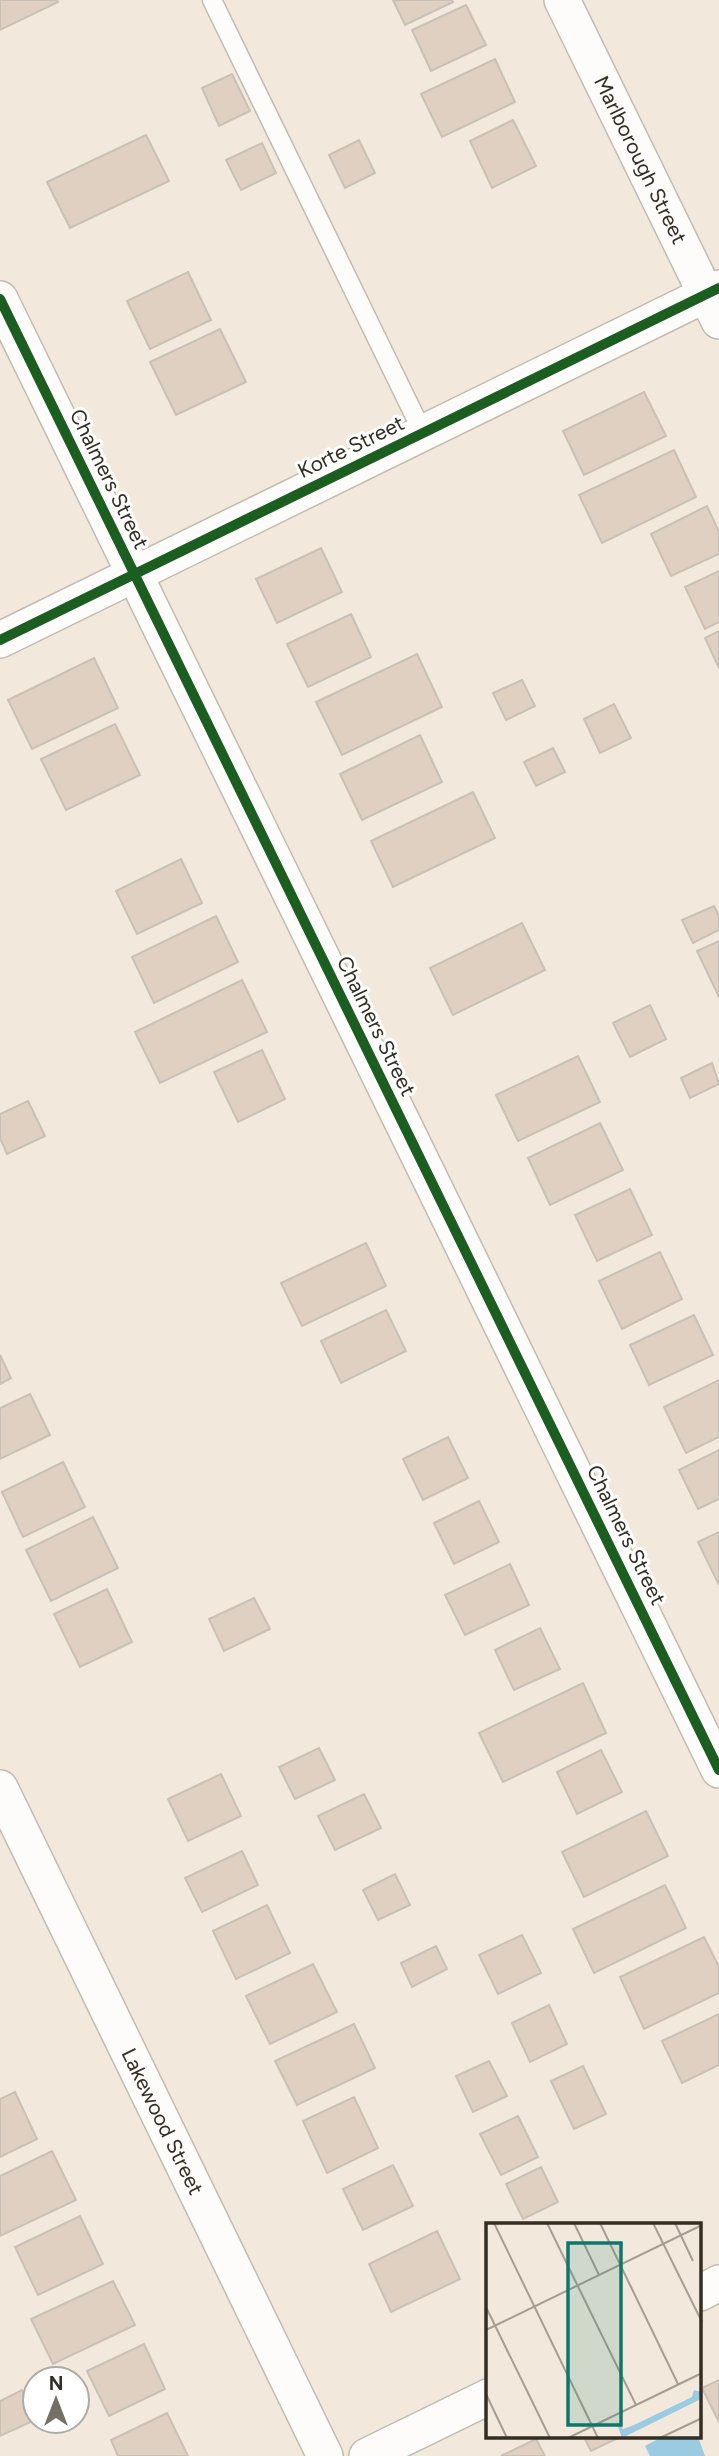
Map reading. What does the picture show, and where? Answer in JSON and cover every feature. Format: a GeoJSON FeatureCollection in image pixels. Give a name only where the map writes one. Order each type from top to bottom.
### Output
{"type":"FeatureCollection","features":[{"type":"Feature","properties":{"kind":"street","name":"Marlborough Street"},"geometry":{"type":"LineString","coordinates":[[562,0],[715,301]]}},
{"type":"Feature","properties":{"kind":"street","name":"Chalmers Street"},"geometry":{"type":"LineString","coordinates":[[0,299],[719,1770]]}},
{"type":"Feature","properties":{"kind":"street","name":"Korte Street"},"geometry":{"type":"LineString","coordinates":[[0,640],[423,433],[715,301]]}},
{"type":"Feature","properties":{"kind":"street","name":"Lakewood Street"},"geometry":{"type":"LineString","coordinates":[[0,1788],[325,2456]]}},
{"type":"Feature","properties":{"kind":"street"},"geometry":{"type":"LineString","coordinates":[[702,2292],[719,2283]]}},
{"type":"Feature","properties":{"kind":"street"},"geometry":{"type":"LineString","coordinates":[[367,2456],[486,2398]]}},
{"type":"Feature","properties":{"kind":"lane"},"geometry":{"type":"LineString","coordinates":[[212,0],[423,433]]}},
{"type":"Feature","properties":{"kind":"water"},"geometry":{"type":"Polygon","coordinates":[[[660,2438],[698,2438],[705,2456],[650,2456],[645,2446],[660,2438]]]}},
{"type":"Feature","properties":{"kind":"building"},"geometry":{"type":"Polygon","coordinates":[[[0,0],[57,0],[58,2],[0,30],[0,0]]]}},
{"type":"Feature","properties":{"kind":"building"},"geometry":{"type":"Polygon","coordinates":[[[393,0],[452,0],[453,2],[405,25],[393,0]]]}},
{"type":"Feature","properties":{"kind":"building"},"geometry":{"type":"Polygon","coordinates":[[[466,5],[486,45],[431,71],[412,30],[466,5]]]}},
{"type":"Feature","properties":{"kind":"building"},"geometry":{"type":"Polygon","coordinates":[[[495,59],[515,102],[442,137],[421,94],[495,59]]]}},
{"type":"Feature","properties":{"kind":"building"},"geometry":{"type":"Polygon","coordinates":[[[232,74],[250,111],[219,126],[202,88],[232,74]]]}},
{"type":"Feature","properties":{"kind":"building"},"geometry":{"type":"Polygon","coordinates":[[[513,120],[536,166],[492,188],[470,141],[513,120]]]}},
{"type":"Feature","properties":{"kind":"building"},"geometry":{"type":"Polygon","coordinates":[[[146,135],[169,181],[70,228],[47,182],[146,135]]]}},
{"type":"Feature","properties":{"kind":"building"},"geometry":{"type":"Polygon","coordinates":[[[359,140],[375,173],[345,188],[329,155],[359,140]]]}},
{"type":"Feature","properties":{"kind":"building"},"geometry":{"type":"Polygon","coordinates":[[[262,143],[276,173],[241,190],[226,160],[262,143]]]}},
{"type":"Feature","properties":{"kind":"building"},"geometry":{"type":"Polygon","coordinates":[[[188,272],[211,320],[150,349],[127,301],[188,272]]]}},
{"type":"Feature","properties":{"kind":"building"},"geometry":{"type":"Polygon","coordinates":[[[220,329],[246,382],[176,415],[150,362],[220,329]]]}},
{"type":"Feature","properties":{"kind":"building"},"geometry":{"type":"Polygon","coordinates":[[[644,392],[666,436],[584,475],[563,431],[644,392]]]}},
{"type":"Feature","properties":{"kind":"building"},"geometry":{"type":"Polygon","coordinates":[[[674,450],[696,497],[602,543],[579,495],[674,450]]]}},
{"type":"Feature","properties":{"kind":"building"},"geometry":{"type":"Polygon","coordinates":[[[707,506],[719,532],[719,554],[671,576],[651,534],[707,506]]]}},
{"type":"Feature","properties":{"kind":"building"},"geometry":{"type":"Polygon","coordinates":[[[321,548],[342,592],[277,623],[256,579],[321,548]]]}},
{"type":"Feature","properties":{"kind":"building"},"geometry":{"type":"Polygon","coordinates":[[[719,571],[719,622],[705,629],[685,587],[719,571]]]}},
{"type":"Feature","properties":{"kind":"building"},"geometry":{"type":"Polygon","coordinates":[[[351,614],[371,657],[308,687],[287,644],[351,614]]]}},
{"type":"Feature","properties":{"kind":"building"},"geometry":{"type":"Polygon","coordinates":[[[719,631],[719,668],[705,638],[719,631]]]}},
{"type":"Feature","properties":{"kind":"building"},"geometry":{"type":"Polygon","coordinates":[[[417,654],[442,707],[342,755],[316,702],[417,654]]]}},
{"type":"Feature","properties":{"kind":"building"},"geometry":{"type":"Polygon","coordinates":[[[94,658],[118,708],[32,749],[8,700],[94,658]]]}},
{"type":"Feature","properties":{"kind":"building"},"geometry":{"type":"Polygon","coordinates":[[[522,680],[535,706],[506,720],[493,693],[522,680]]]}},
{"type":"Feature","properties":{"kind":"building"},"geometry":{"type":"Polygon","coordinates":[[[614,704],[631,738],[600,753],[584,719],[614,704]]]}},
{"type":"Feature","properties":{"kind":"building"},"geometry":{"type":"Polygon","coordinates":[[[115,724],[140,775],[66,810],[41,759],[115,724]]]}},
{"type":"Feature","properties":{"kind":"building"},"geometry":{"type":"Polygon","coordinates":[[[420,735],[442,782],[362,820],[340,774],[420,735]]]}},
{"type":"Feature","properties":{"kind":"building"},"geometry":{"type":"Polygon","coordinates":[[[553,748],[565,772],[536,786],[524,762],[553,748]]]}},
{"type":"Feature","properties":{"kind":"building"},"geometry":{"type":"Polygon","coordinates":[[[473,792],[495,838],[393,887],[371,841],[473,792]]]}},
{"type":"Feature","properties":{"kind":"building"},"geometry":{"type":"Polygon","coordinates":[[[181,859],[202,903],[137,934],[116,891],[181,859]]]}},
{"type":"Feature","properties":{"kind":"building"},"geometry":{"type":"Polygon","coordinates":[[[714,906],[719,916],[719,930],[693,943],[682,920],[714,906]]]}},
{"type":"Feature","properties":{"kind":"building"},"geometry":{"type":"Polygon","coordinates":[[[216,916],[238,962],[154,1003],[132,957],[216,916]]]}},
{"type":"Feature","properties":{"kind":"building"},"geometry":{"type":"Polygon","coordinates":[[[522,923],[545,970],[453,1015],[430,968],[522,923]]]}},
{"type":"Feature","properties":{"kind":"building"},"geometry":{"type":"Polygon","coordinates":[[[719,941],[719,997],[697,951],[719,941]]]}},
{"type":"Feature","properties":{"kind":"building"},"geometry":{"type":"Polygon","coordinates":[[[242,980],[267,1032],[160,1083],[135,1032],[242,980]]]}},
{"type":"Feature","properties":{"kind":"building"},"geometry":{"type":"Polygon","coordinates":[[[650,1005],[666,1039],[630,1057],[613,1023],[650,1005]]]}},
{"type":"Feature","properties":{"kind":"building"},"geometry":{"type":"Polygon","coordinates":[[[262,1050],[285,1099],[238,1122],[214,1072],[262,1050]]]}},
{"type":"Feature","properties":{"kind":"building"},"geometry":{"type":"Polygon","coordinates":[[[578,1056],[600,1102],[518,1141],[496,1095],[578,1056]]]}},
{"type":"Feature","properties":{"kind":"building"},"geometry":{"type":"Polygon","coordinates":[[[712,1063],[719,1084],[690,1098],[681,1078],[712,1063]]]}},
{"type":"Feature","properties":{"kind":"building"},"geometry":{"type":"Polygon","coordinates":[[[28,1101],[45,1136],[7,1154],[0,1138],[0,1114],[28,1101]]]}},
{"type":"Feature","properties":{"kind":"building"},"geometry":{"type":"Polygon","coordinates":[[[600,1123],[623,1170],[550,1205],[528,1158],[600,1123]]]}},
{"type":"Feature","properties":{"kind":"building"},"geometry":{"type":"Polygon","coordinates":[[[630,1189],[652,1235],[597,1261],[575,1215],[630,1189]]]}},
{"type":"Feature","properties":{"kind":"building"},"geometry":{"type":"Polygon","coordinates":[[[366,1243],[386,1286],[302,1326],[281,1283],[366,1243]]]}},
{"type":"Feature","properties":{"kind":"building"},"geometry":{"type":"Polygon","coordinates":[[[660,1252],[682,1299],[622,1329],[599,1281],[660,1252]]]}},
{"type":"Feature","properties":{"kind":"building"},"geometry":{"type":"Polygon","coordinates":[[[386,1310],[406,1351],[341,1383],[321,1341],[386,1310]]]}},
{"type":"Feature","properties":{"kind":"building"},"geometry":{"type":"Polygon","coordinates":[[[694,1315],[713,1355],[649,1385],[630,1345],[694,1315]]]}},
{"type":"Feature","properties":{"kind":"building"},"geometry":{"type":"Polygon","coordinates":[[[0,1355],[11,1378],[0,1384],[0,1355]]]}},
{"type":"Feature","properties":{"kind":"building"},"geometry":{"type":"Polygon","coordinates":[[[719,1380],[719,1437],[686,1453],[664,1407],[719,1380]]]}},
{"type":"Feature","properties":{"kind":"building"},"geometry":{"type":"Polygon","coordinates":[[[30,1394],[50,1435],[0,1459],[0,1408],[30,1394]]]}},
{"type":"Feature","properties":{"kind":"building"},"geometry":{"type":"Polygon","coordinates":[[[448,1437],[468,1478],[423,1500],[403,1459],[448,1437]]]}},
{"type":"Feature","properties":{"kind":"building"},"geometry":{"type":"Polygon","coordinates":[[[719,1450],[719,1499],[698,1509],[679,1470],[719,1450]]]}},
{"type":"Feature","properties":{"kind":"building"},"geometry":{"type":"Polygon","coordinates":[[[63,1462],[85,1507],[23,1537],[2,1492],[63,1462]]]}},
{"type":"Feature","properties":{"kind":"building"},"geometry":{"type":"Polygon","coordinates":[[[479,1501],[499,1542],[454,1564],[434,1523],[479,1501]]]}},
{"type":"Feature","properties":{"kind":"building"},"geometry":{"type":"Polygon","coordinates":[[[93,1517],[118,1568],[51,1601],[26,1550],[93,1517]]]}},
{"type":"Feature","properties":{"kind":"building"},"geometry":{"type":"Polygon","coordinates":[[[719,1532],[719,1585],[698,1542],[719,1532]]]}},
{"type":"Feature","properties":{"kind":"building"},"geometry":{"type":"Polygon","coordinates":[[[510,1564],[529,1605],[465,1635],[445,1595],[510,1564]]]}},
{"type":"Feature","properties":{"kind":"building"},"geometry":{"type":"Polygon","coordinates":[[[107,1589],[132,1642],[80,1667],[54,1614],[107,1589]]]}},
{"type":"Feature","properties":{"kind":"building"},"geometry":{"type":"Polygon","coordinates":[[[254,1598],[270,1629],[224,1651],[209,1619],[254,1598]]]}},
{"type":"Feature","properties":{"kind":"building"},"geometry":{"type":"Polygon","coordinates":[[[540,1628],[560,1669],[514,1690],[495,1650],[540,1628]]]}},
{"type":"Feature","properties":{"kind":"building"},"geometry":{"type":"Polygon","coordinates":[[[583,1683],[606,1733],[503,1782],[479,1733],[583,1683]]]}},
{"type":"Feature","properties":{"kind":"building"},"geometry":{"type":"Polygon","coordinates":[[[319,1748],[335,1780],[295,1799],[279,1767],[319,1748]]]}},
{"type":"Feature","properties":{"kind":"building"},"geometry":{"type":"Polygon","coordinates":[[[601,1750],[622,1792],[577,1814],[557,1772],[601,1750]]]}},
{"type":"Feature","properties":{"kind":"building"},"geometry":{"type":"Polygon","coordinates":[[[221,1774],[241,1816],[188,1841],[168,1799],[221,1774]]]}},
{"type":"Feature","properties":{"kind":"building"},"geometry":{"type":"Polygon","coordinates":[[[364,1794],[381,1828],[335,1850],[318,1816],[364,1794]]]}},
{"type":"Feature","properties":{"kind":"building"},"geometry":{"type":"Polygon","coordinates":[[[646,1811],[668,1856],[584,1897],[562,1852],[646,1811]]]}},
{"type":"Feature","properties":{"kind":"building"},"geometry":{"type":"Polygon","coordinates":[[[242,1851],[258,1885],[202,1912],[185,1878],[242,1851]]]}},
{"type":"Feature","properties":{"kind":"building"},"geometry":{"type":"Polygon","coordinates":[[[395,1874],[410,1905],[378,1920],[363,1890],[395,1874]]]}},
{"type":"Feature","properties":{"kind":"building"},"geometry":{"type":"Polygon","coordinates":[[[665,1885],[686,1928],[594,1973],[573,1929],[665,1885]]]}},
{"type":"Feature","properties":{"kind":"building"},"geometry":{"type":"Polygon","coordinates":[[[267,1905],[290,1953],[236,1979],[213,1931],[267,1905]]]}},
{"type":"Feature","properties":{"kind":"building"},"geometry":{"type":"Polygon","coordinates":[[[522,1935],[541,1973],[498,1994],[479,1955],[522,1935]]]}},
{"type":"Feature","properties":{"kind":"building"},"geometry":{"type":"Polygon","coordinates":[[[704,1937],[719,1967],[719,1993],[644,2029],[620,1977],[704,1937]]]}},
{"type":"Feature","properties":{"kind":"building"},"geometry":{"type":"Polygon","coordinates":[[[436,1946],[447,1969],[412,1987],[401,1963],[436,1946]]]}},
{"type":"Feature","properties":{"kind":"building"},"geometry":{"type":"Polygon","coordinates":[[[313,1964],[337,2012],[270,2044],[246,1996],[313,1964]]]}},
{"type":"Feature","properties":{"kind":"building"},"geometry":{"type":"Polygon","coordinates":[[[549,2005],[567,2044],[530,2062],[512,2023],[549,2005]]]}},
{"type":"Feature","properties":{"kind":"building"},"geometry":{"type":"Polygon","coordinates":[[[719,2014],[719,2065],[682,2083],[662,2041],[719,2014]]]}},
{"type":"Feature","properties":{"kind":"building"},"geometry":{"type":"Polygon","coordinates":[[[354,2024],[375,2068],[297,2105],[275,2061],[354,2024]]]}},
{"type":"Feature","properties":{"kind":"building"},"geometry":{"type":"Polygon","coordinates":[[[489,2061],[507,2096],[473,2112],[456,2076],[489,2061]]]}},
{"type":"Feature","properties":{"kind":"building"},"geometry":{"type":"Polygon","coordinates":[[[583,2066],[606,2114],[574,2129],[551,2081],[583,2066]]]}},
{"type":"Feature","properties":{"kind":"building"},"geometry":{"type":"Polygon","coordinates":[[[15,2092],[37,2139],[0,2157],[0,2099],[15,2092]]]}},
{"type":"Feature","properties":{"kind":"building"},"geometry":{"type":"Polygon","coordinates":[[[354,2097],[378,2148],[327,2173],[303,2121],[354,2097]]]}},
{"type":"Feature","properties":{"kind":"building"},"geometry":{"type":"Polygon","coordinates":[[[518,2116],[538,2157],[501,2175],[480,2134],[518,2116]]]}},
{"type":"Feature","properties":{"kind":"building"},"geometry":{"type":"Polygon","coordinates":[[[52,2151],[76,2200],[0,2236],[0,2176],[52,2151]]]}},
{"type":"Feature","properties":{"kind":"building"},"geometry":{"type":"Polygon","coordinates":[[[393,2165],[413,2206],[363,2230],[343,2189],[393,2165]]]}},
{"type":"Feature","properties":{"kind":"building"},"geometry":{"type":"Polygon","coordinates":[[[541,2167],[558,2202],[523,2219],[506,2184],[541,2167]]]}},
{"type":"Feature","properties":{"kind":"building"},"geometry":{"type":"Polygon","coordinates":[[[80,2216],[103,2264],[38,2295],[15,2247],[80,2216]]]}},
{"type":"Feature","properties":{"kind":"building"},"geometry":{"type":"Polygon","coordinates":[[[437,2231],[460,2279],[391,2312],[369,2264],[437,2231]]]}},
{"type":"Feature","properties":{"kind":"building"},"geometry":{"type":"Polygon","coordinates":[[[113,2281],[135,2325],[53,2364],[31,2319],[113,2281]]]}},
{"type":"Feature","properties":{"kind":"building"},"geometry":{"type":"Polygon","coordinates":[[[144,2344],[165,2389],[109,2416],[91,2379],[91,2369],[144,2344]]]}},
{"type":"Feature","properties":{"kind":"building"},"geometry":{"type":"Polygon","coordinates":[[[719,2380],[719,2422],[702,2388],[719,2380]]]}},
{"type":"Feature","properties":{"kind":"building"},"geometry":{"type":"Polygon","coordinates":[[[21,2390],[21,2426],[0,2436],[0,2401],[21,2390]]]}},
{"type":"Feature","properties":{"kind":"building"},"geometry":{"type":"Polygon","coordinates":[[[167,2413],[188,2456],[118,2456],[111,2440],[167,2413]]]}},
{"type":"Feature","properties":{"kind":"building"},"geometry":{"type":"Polygon","coordinates":[[[584,2438],[618,2438],[591,2451],[584,2438]]]}},
{"type":"Feature","properties":{"kind":"building"},"geometry":{"type":"Polygon","coordinates":[[[536,2439],[545,2456],[501,2456],[536,2439]]]}},
{"type":"Feature","properties":{"kind":"cycle path"},"geometry":{"type":"LineString","coordinates":[[0,640],[719,288]]}},
{"type":"Feature","properties":{"kind":"cycle path"},"geometry":{"type":"LineString","coordinates":[[0,299],[719,1770]]}}]}
